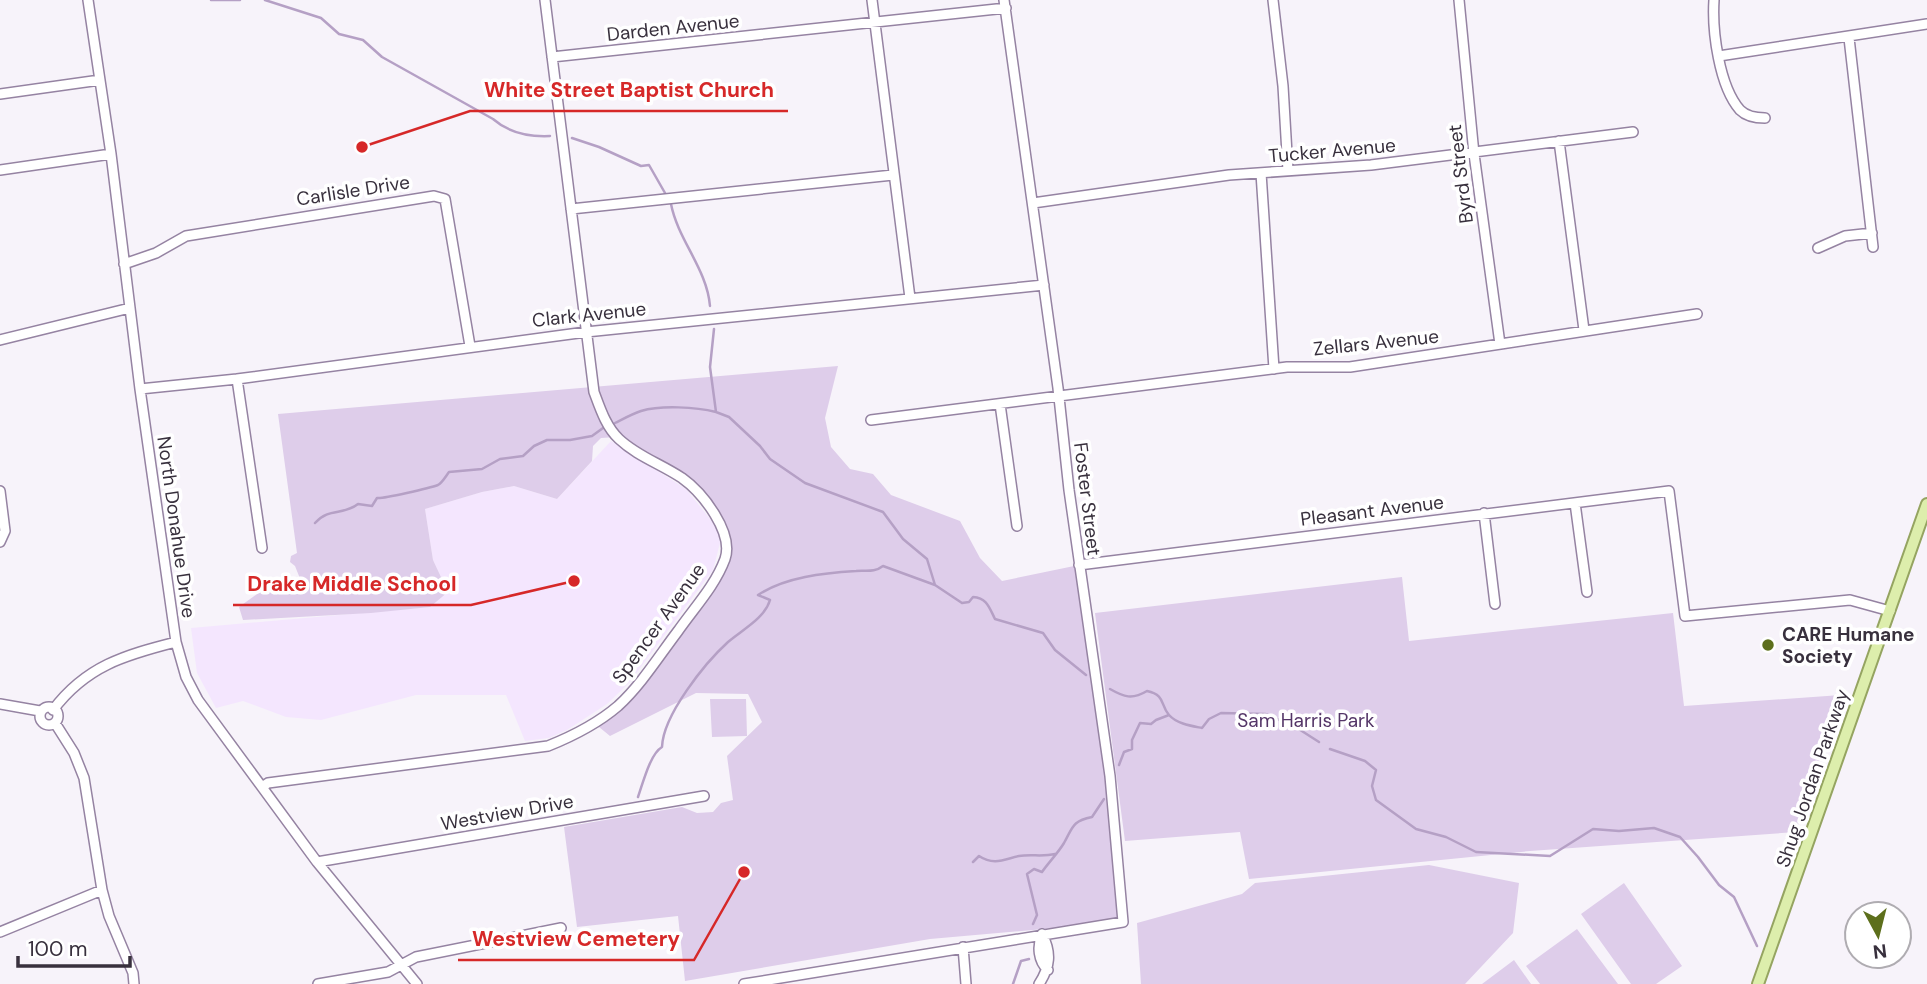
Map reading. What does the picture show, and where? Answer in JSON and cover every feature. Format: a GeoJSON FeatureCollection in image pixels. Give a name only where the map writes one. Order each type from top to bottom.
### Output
{"type":"FeatureCollection","features":[{"type":"Feature","properties":{"kind":"main road","name":"Shug Jordan Parkway"},"geometry":{"type":"LineString","coordinates":[[1758,984],[1927,504]]}},
{"type":"Feature","properties":{"kind":"street","name":"North Donahue Drive"},"geometry":{"type":"LineString","coordinates":[[88,0],[176,642],[186,677],[198,700],[317,862],[417,984]]}},
{"type":"Feature","properties":{"kind":"street","name":"Spencer Avenue"},"geometry":{"type":"LineString","coordinates":[[262,787],[268,783],[548,746],[574,735],[618,706],[636,687],[714,581],[726,557],[726,539],[719,522],[685,480],[637,453],[617,437],[603,415],[594,392],[545,0]]}},
{"type":"Feature","properties":{"kind":"street"},"geometry":{"type":"LineString","coordinates":[[872,0],[910,298]]}},
{"type":"Feature","properties":{"kind":"street"},"geometry":{"type":"LineString","coordinates":[[1273,0],[1283,86],[1288,171]]}},
{"type":"Feature","properties":{"kind":"street","name":"Byrd Street"},"geometry":{"type":"LineString","coordinates":[[1459,0],[1474,154],[1500,344]]}},
{"type":"Feature","properties":{"kind":"street"},"geometry":{"type":"LineString","coordinates":[[1714,0],[1713,18],[1719,56],[1730,94],[1742,112],[1755,118],[1765,118]]}},
{"type":"Feature","properties":{"kind":"street","name":"Darden Avenue"},"geometry":{"type":"LineString","coordinates":[[552,57],[875,23],[1005,4]]}},
{"type":"Feature","properties":{"kind":"street","name":"Foster Street"},"geometry":{"type":"LineString","coordinates":[[1005,4],[1079,565],[1110,776],[1123,922],[1042,934]]}},
{"type":"Feature","properties":{"kind":"street"},"geometry":{"type":"LineString","coordinates":[[1719,56],[1927,24]]}},
{"type":"Feature","properties":{"kind":"street"},"geometry":{"type":"LineString","coordinates":[[1849,38],[1873,247]]}},
{"type":"Feature","properties":{"kind":"street"},"geometry":{"type":"LineString","coordinates":[[0,94],[100,80]]}},
{"type":"Feature","properties":{"kind":"street","name":"Tucker Avenue"},"geometry":{"type":"LineString","coordinates":[[1033,204],[1229,175],[1371,165],[1633,132]]}},
{"type":"Feature","properties":{"kind":"street"},"geometry":{"type":"LineString","coordinates":[[1559,141],[1584,330]]}},
{"type":"Feature","properties":{"kind":"street"},"geometry":{"type":"LineString","coordinates":[[0,170],[111,153]]}},
{"type":"Feature","properties":{"kind":"street"},"geometry":{"type":"LineString","coordinates":[[1261,173],[1274,369]]}},
{"type":"Feature","properties":{"kind":"street"},"geometry":{"type":"LineString","coordinates":[[571,209],[893,175]]}},
{"type":"Feature","properties":{"kind":"street","name":"Carlisle Drive"},"geometry":{"type":"LineString","coordinates":[[124,264],[156,253],[186,236],[434,195],[445,199],[470,346]]}},
{"type":"Feature","properties":{"kind":"street"},"geometry":{"type":"LineString","coordinates":[[1818,248],[1845,236],[1872,233]]}},
{"type":"Feature","properties":{"kind":"street","name":"Clark Avenue"},"geometry":{"type":"LineString","coordinates":[[140,389],[237,379],[586,331],[1044,285]]}},
{"type":"Feature","properties":{"kind":"street"},"geometry":{"type":"LineString","coordinates":[[0,340],[130,308]]}},
{"type":"Feature","properties":{"kind":"street","name":"Zellars Avenue"},"geometry":{"type":"LineString","coordinates":[[871,420],[1274,369],[1350,367],[1698,314]]}},
{"type":"Feature","properties":{"kind":"street"},"geometry":{"type":"LineString","coordinates":[[237,379],[262,548]]}},
{"type":"Feature","properties":{"kind":"street"},"geometry":{"type":"LineString","coordinates":[[1000,404],[1017,526]]}},
{"type":"Feature","properties":{"kind":"street"},"geometry":{"type":"LineString","coordinates":[[0,491],[5,531],[0,542]]}},
{"type":"Feature","properties":{"kind":"street","name":"Pleasant Avenue"},"geometry":{"type":"LineString","coordinates":[[1079,565],[1669,491],[1685,616],[1850,600],[1890,611]]}},
{"type":"Feature","properties":{"kind":"street"},"geometry":{"type":"LineString","coordinates":[[1575,503],[1587,592]]}},
{"type":"Feature","properties":{"kind":"street"},"geometry":{"type":"LineString","coordinates":[[1484,513],[1495,604]]}},
{"type":"Feature","properties":{"kind":"street"},"geometry":{"type":"LineString","coordinates":[[53,710],[75,684],[95,669],[131,654],[176,642]]}},
{"type":"Feature","properties":{"kind":"street"},"geometry":{"type":"LineString","coordinates":[[0,704],[40,711],[47,707],[58,716],[55,723]]}},
{"type":"Feature","properties":{"kind":"street"},"geometry":{"type":"LineString","coordinates":[[40,711],[41,719],[49,724],[55,723]]}},
{"type":"Feature","properties":{"kind":"street"},"geometry":{"type":"LineString","coordinates":[[55,723],[74,753],[84,778],[102,890],[109,916],[133,973],[134,984]]}},
{"type":"Feature","properties":{"kind":"street","name":"Westview Drive"},"geometry":{"type":"LineString","coordinates":[[317,862],[704,796]]}},
{"type":"Feature","properties":{"kind":"street"},"geometry":{"type":"LineString","coordinates":[[0,932],[102,890]]}},
{"type":"Feature","properties":{"kind":"street"},"geometry":{"type":"LineString","coordinates":[[317,984],[388,972],[416,957],[561,928]]}},
{"type":"Feature","properties":{"kind":"street"},"geometry":{"type":"LineString","coordinates":[[744,984],[1042,934],[1038,945],[1042,965],[1048,970],[1040,984]]}},
{"type":"Feature","properties":{"kind":"street"},"geometry":{"type":"LineString","coordinates":[[963,947],[966,984]]}},
{"type":"Feature","properties":{"kind":"shaded area"},"geometry":{"type":"Polygon","coordinates":[[[611,441],[686,489],[711,520],[719,534],[720,543],[713,570],[629,683],[607,704],[567,730],[549,738],[525,741],[506,695],[416,695],[321,720],[286,717],[243,701],[216,708],[197,673],[191,628],[430,607],[448,592],[433,560],[425,509],[482,492],[514,486],[557,499],[611,441]]]}},
{"type":"Feature","properties":{"kind":"green space"},"geometry":{"type":"Polygon","coordinates":[[[838,366],[825,418],[831,447],[850,469],[873,474],[891,495],[960,521],[980,558],[1002,581],[1079,565],[1092,649],[1123,922],[930,939],[685,981],[678,916],[577,927],[564,827],[682,807],[697,813],[713,812],[721,803],[733,800],[727,756],[762,722],[748,694],[696,693],[610,736],[599,727],[714,581],[726,557],[724,530],[685,480],[617,437],[601,438],[593,446],[592,461],[557,499],[514,486],[482,492],[425,509],[433,560],[448,592],[430,607],[243,620],[239,607],[267,587],[295,587],[301,581],[295,566],[290,562],[291,556],[297,553],[278,414],[838,366]]]}},
{"type":"Feature","properties":{"kind":"green space","name":"Sam Harris Park"},"geometry":{"type":"Polygon","coordinates":[[[1402,577],[1409,641],[1673,613],[1684,706],[1841,695],[1796,832],[1530,851],[1249,879],[1240,832],[1125,841],[1095,613],[1402,577]]]}},
{"type":"Feature","properties":{"kind":"green space"},"geometry":{"type":"Polygon","coordinates":[[[710,699],[746,699],[747,736],[712,737],[710,699]]]}},
{"type":"Feature","properties":{"kind":"green space"},"geometry":{"type":"Polygon","coordinates":[[[1429,865],[1519,883],[1513,933],[1465,984],[1141,984],[1137,923],[1242,894],[1255,883],[1429,865]]]}},
{"type":"Feature","properties":{"kind":"green space"},"geometry":{"type":"Polygon","coordinates":[[[1624,883],[1682,966],[1656,984],[1631,984],[1581,914],[1624,883]]]}},
{"type":"Feature","properties":{"kind":"green space"},"geometry":{"type":"Polygon","coordinates":[[[1577,929],[1618,984],[1540,984],[1526,966],[1577,929]]]}},
{"type":"Feature","properties":{"kind":"green space"},"geometry":{"type":"Polygon","coordinates":[[[1514,960],[1531,984],[1482,984],[1514,960]]]}},
{"type":"Feature","properties":{"kind":"waterway"},"geometry":{"type":"LineString","coordinates":[[211,0],[240,0]]}},
{"type":"Feature","properties":{"kind":"waterway"},"geometry":{"type":"LineString","coordinates":[[265,0],[321,18],[339,34],[363,40],[382,57],[506,128],[527,135],[550,136]]}},
{"type":"Feature","properties":{"kind":"waterway"},"geometry":{"type":"LineString","coordinates":[[572,138],[641,166],[649,165],[665,193]]}},
{"type":"Feature","properties":{"kind":"waterway"},"geometry":{"type":"LineString","coordinates":[[671,204],[680,230],[704,280],[710,306]]}},
{"type":"Feature","properties":{"kind":"waterway"},"geometry":{"type":"LineString","coordinates":[[714,329],[710,367],[716,412],[729,417],[770,459],[805,483],[883,512],[903,539],[927,559],[935,585]]}},
{"type":"Feature","properties":{"kind":"waterway"},"geometry":{"type":"LineString","coordinates":[[615,423],[641,411],[658,408],[689,408],[716,412]]}},
{"type":"Feature","properties":{"kind":"waterway"},"geometry":{"type":"LineString","coordinates":[[315,523],[326,515],[358,504],[372,506],[377,498],[438,485],[449,472],[482,469],[500,459],[523,456],[534,446],[547,440],[592,436],[603,428]]}},
{"type":"Feature","properties":{"kind":"waterway"},"geometry":{"type":"LineString","coordinates":[[638,797],[650,762],[662,747],[670,720],[687,690],[719,651],[763,612],[770,600],[758,595],[792,580],[831,573],[873,570],[883,566],[935,585],[962,603],[969,602],[973,597],[981,599],[995,619],[1043,633],[1055,650],[1086,675]]}},
{"type":"Feature","properties":{"kind":"waterway"},"geometry":{"type":"LineString","coordinates":[[1110,689],[1128,696],[1137,696],[1147,691],[1153,693],[1160,698],[1172,718],[1180,723],[1202,728],[1209,719],[1221,713],[1265,714],[1294,726],[1319,742]]}},
{"type":"Feature","properties":{"kind":"waterway"},"geometry":{"type":"LineString","coordinates":[[1119,765],[1124,752],[1132,749],[1132,740],[1140,723],[1151,724],[1169,715]]}},
{"type":"Feature","properties":{"kind":"waterway"},"geometry":{"type":"LineString","coordinates":[[1330,749],[1365,761],[1376,770],[1372,786],[1376,800],[1416,829],[1446,837],[1476,852],[1550,856],[1593,829],[1619,831],[1654,828],[1680,837],[1719,885],[1734,897],[1757,946]]}},
{"type":"Feature","properties":{"kind":"waterway"},"geometry":{"type":"LineString","coordinates":[[1033,924],[1037,915],[1027,874],[1034,869],[1042,872],[1062,847],[1074,826],[1080,820],[1092,817],[1104,799]]}},
{"type":"Feature","properties":{"kind":"waterway"},"geometry":{"type":"LineString","coordinates":[[973,862],[979,856],[995,861],[1024,855],[1055,854]]}},
{"type":"Feature","properties":{"kind":"waterway"},"geometry":{"type":"LineString","coordinates":[[1013,984],[1021,961],[1029,959]]}},
{"type":"Feature","properties":{"kind":"place","name":"White Street Baptist Church"},"geometry":{"type":"Point","coordinates":[362,147]}},
{"type":"Feature","properties":{"kind":"place","name":"Drake Middle School"},"geometry":{"type":"Point","coordinates":[574,581]}},
{"type":"Feature","properties":{"kind":"place","name":"CARE Humane Society"},"geometry":{"type":"Point","coordinates":[1768,645]}},
{"type":"Feature","properties":{"kind":"place","name":"Westview Cemetery"},"geometry":{"type":"Point","coordinates":[744,872]}}]}
